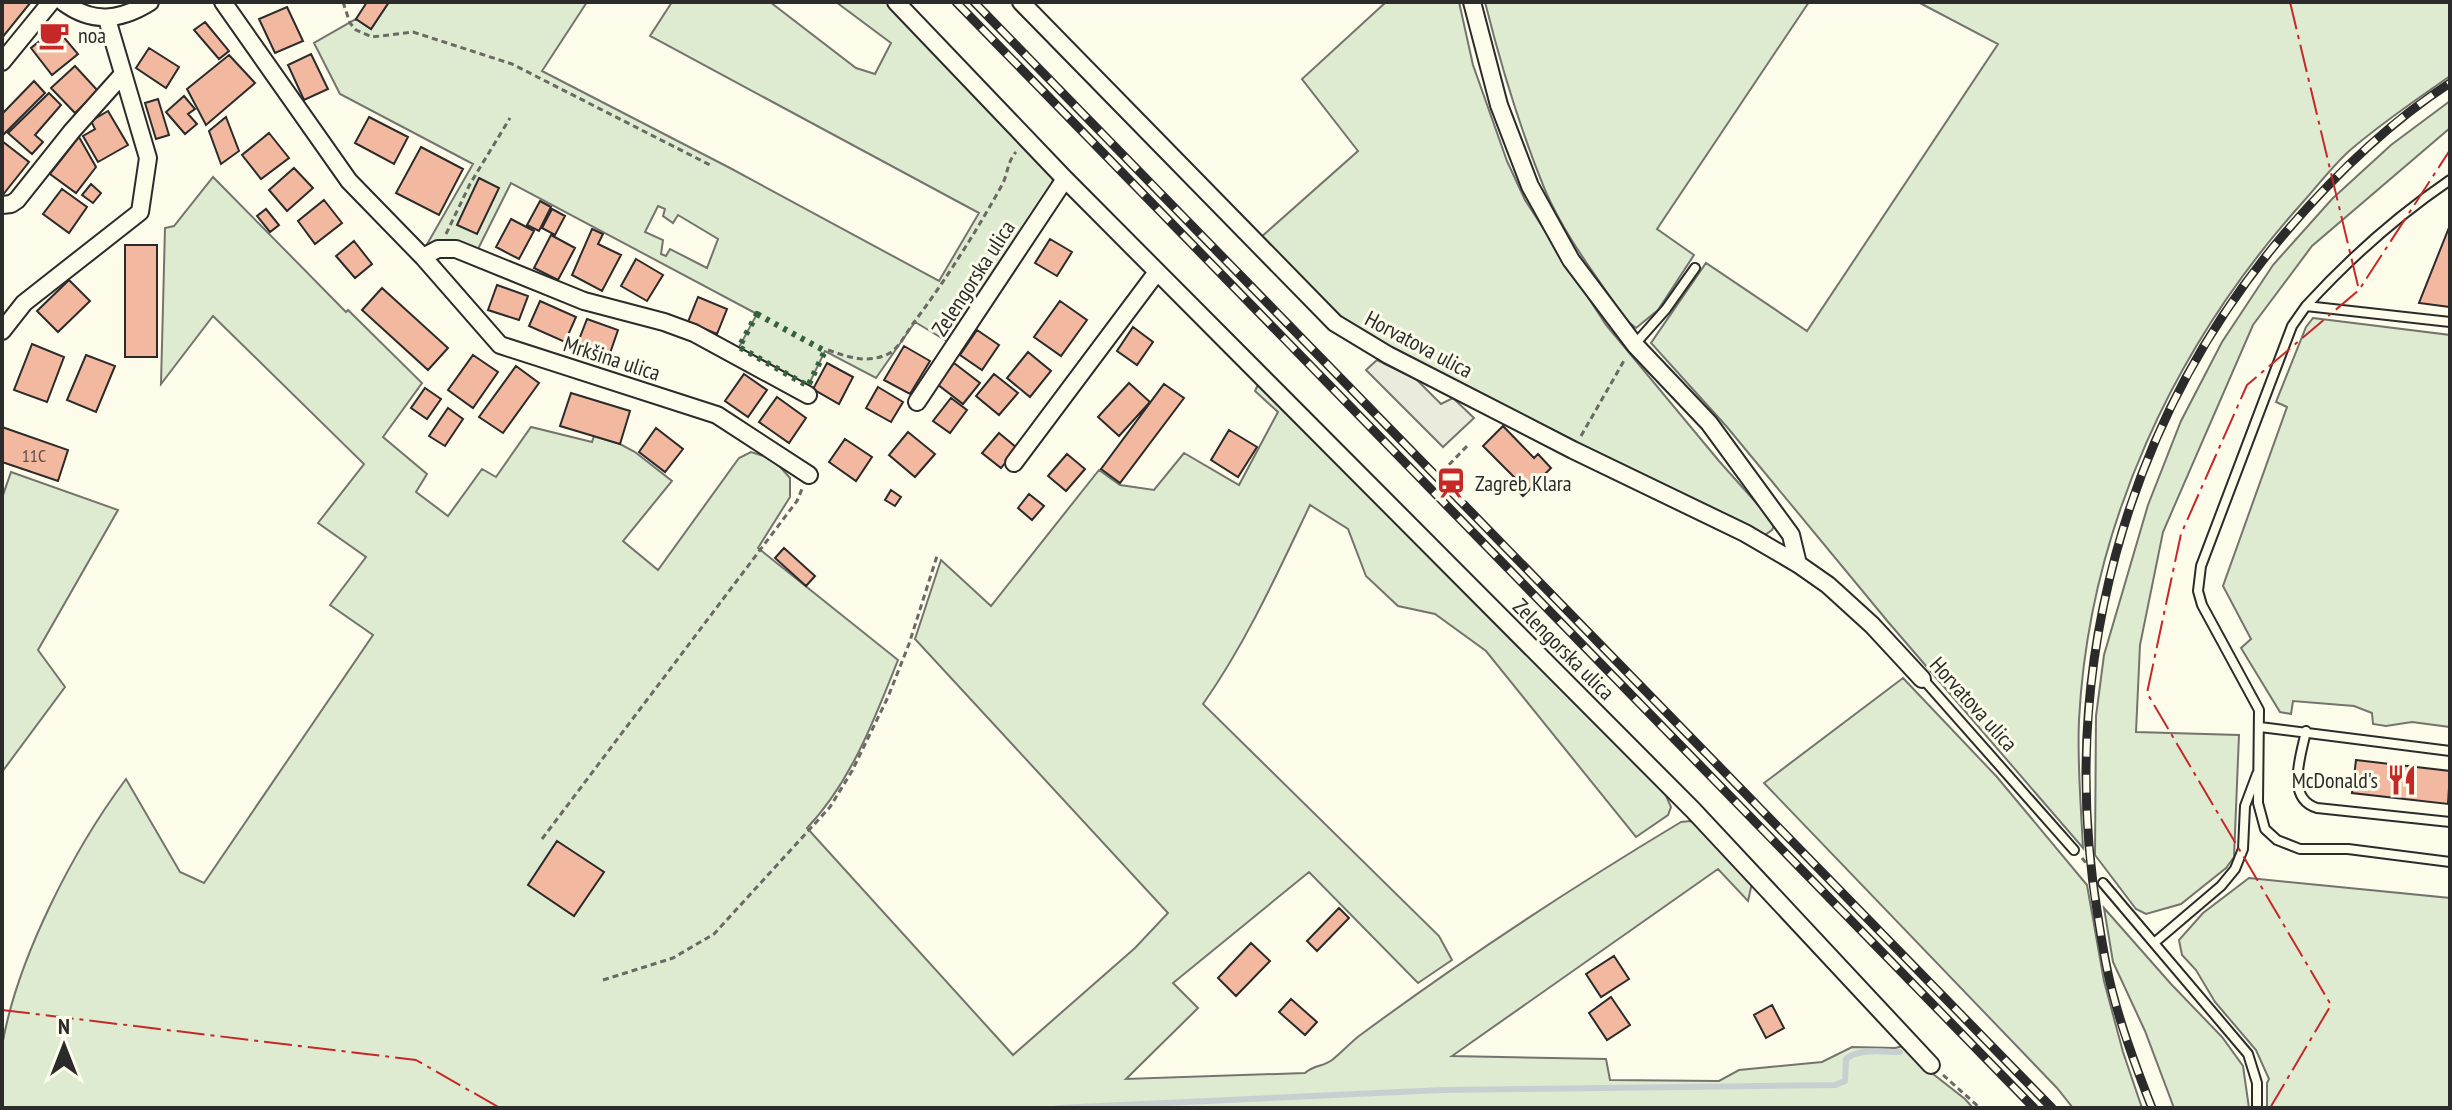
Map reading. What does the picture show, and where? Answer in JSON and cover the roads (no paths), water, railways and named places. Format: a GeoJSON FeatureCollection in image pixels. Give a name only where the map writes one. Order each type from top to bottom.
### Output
{"type":"FeatureCollection","features":[{"type":"Feature","properties":{"kind":"street"},"geometry":{"type":"LineString","coordinates":[[2,62],[51,2]]}},
{"type":"Feature","properties":{"kind":"street"},"geometry":{"type":"LineString","coordinates":[[63,2],[90,17],[107,19],[128,15],[150,2]]}},
{"type":"Feature","properties":{"kind":"street","name":"Mrkšina ulica"},"geometry":{"type":"LineString","coordinates":[[223,2],[349,181],[423,257],[500,345],[717,415],[809,475]]}},
{"type":"Feature","properties":{"kind":"street","name":"Zelengorska ulica"},"geometry":{"type":"LineString","coordinates":[[896,2],[1065,179],[1693,810],[1931,1065]]}},
{"type":"Feature","properties":{"kind":"street","name":"Horvatova ulica"},"geometry":{"type":"LineString","coordinates":[[1021,2],[1335,323],[1388,355],[1573,450],[1745,533],[1798,564],[1828,585],[1861,615],[1922,679]]}},
{"type":"Feature","properties":{"kind":"street"},"geometry":{"type":"LineString","coordinates":[[1472,2],[1499,105],[1530,186],[1571,260],[1635,345],[1709,423],[1791,535],[1798,564]]}},
{"type":"Feature","properties":{"kind":"street"},"geometry":{"type":"LineString","coordinates":[[2,331],[24,303],[140,212],[148,158],[107,19]]}},
{"type":"Feature","properties":{"kind":"street"},"geometry":{"type":"LineString","coordinates":[[2,205],[17,200],[123,74]]}},
{"type":"Feature","properties":{"kind":"street","name":"Zelengorska ulica"},"geometry":{"type":"LineString","coordinates":[[917,402],[1065,179]]}},
{"type":"Feature","properties":{"kind":"street","name":"Mrkšina ulica"},"geometry":{"type":"LineString","coordinates":[[423,257],[438,249],[456,249],[584,301],[664,322],[694,333],[808,395]]}},
{"type":"Feature","properties":{"kind":"street"},"geometry":{"type":"LineString","coordinates":[[1014,463],[1157,272]]}},
{"type":"Feature","properties":{"kind":"lane"},"geometry":{"type":"LineString","coordinates":[[2450,180],[2412,205],[2333,276],[2292,326],[2199,578],[2198,591],[2202,605],[2259,710],[2259,815],[2265,829],[2277,840],[2300,849],[2348,849],[2450,862]]}},
{"type":"Feature","properties":{"kind":"lane"},"geometry":{"type":"LineString","coordinates":[[1635,345],[1695,268]]}},
{"type":"Feature","properties":{"kind":"lane"},"geometry":{"type":"LineString","coordinates":[[2306,306],[2450,322]]}},
{"type":"Feature","properties":{"kind":"lane","name":"Horvatova ulica"},"geometry":{"type":"LineString","coordinates":[[1922,679],[2074,850]]}},
{"type":"Feature","properties":{"kind":"lane"},"geometry":{"type":"LineString","coordinates":[[2260,727],[2450,751]]}},
{"type":"Feature","properties":{"kind":"lane"},"geometry":{"type":"LineString","coordinates":[[2306,731],[2298,771],[2298,792],[2306,805],[2450,822]]}},
{"type":"Feature","properties":{"kind":"lane"},"geometry":{"type":"LineString","coordinates":[[2154,943],[2221,886],[2235,869],[2243,849],[2245,806],[2259,769]]}},
{"type":"Feature","properties":{"kind":"lane"},"geometry":{"type":"LineString","coordinates":[[2103,883],[2248,1054],[2257,1083],[2257,1108]]}},
{"type":"Feature","properties":{"kind":"waterway"},"geometry":{"type":"LineString","coordinates":[[1057,1108],[1442,1090],[1835,1085],[1845,1081],[1846,1059],[1851,1056],[1872,1051],[1900,1052]]}},
{"type":"Feature","properties":{"kind":"railway"},"geometry":{"type":"LineString","coordinates":[[956,2],[2034,1108]]}},
{"type":"Feature","properties":{"kind":"railway"},"geometry":{"type":"LineString","coordinates":[[974,2],[2052,1108]]}},
{"type":"Feature","properties":{"kind":"railway"},"geometry":{"type":"LineString","coordinates":[[2152,1108],[2108,975],[2088,825],[2087,734],[2097,643],[2116,554],[2144,468],[2182,385],[2229,307],[2285,233],[2322,192],[2404,116],[2450,83]]}},
{"type":"Feature","properties":{"kind":"place","name":"noa"},"geometry":{"type":"Point","coordinates":[54,35]}},
{"type":"Feature","properties":{"kind":"place","name":"Zagreb Klara"},"geometry":{"type":"Point","coordinates":[1451,483]}},
{"type":"Feature","properties":{"kind":"place","name":"McDonald's"},"geometry":{"type":"Point","coordinates":[2402,780]}}]}
